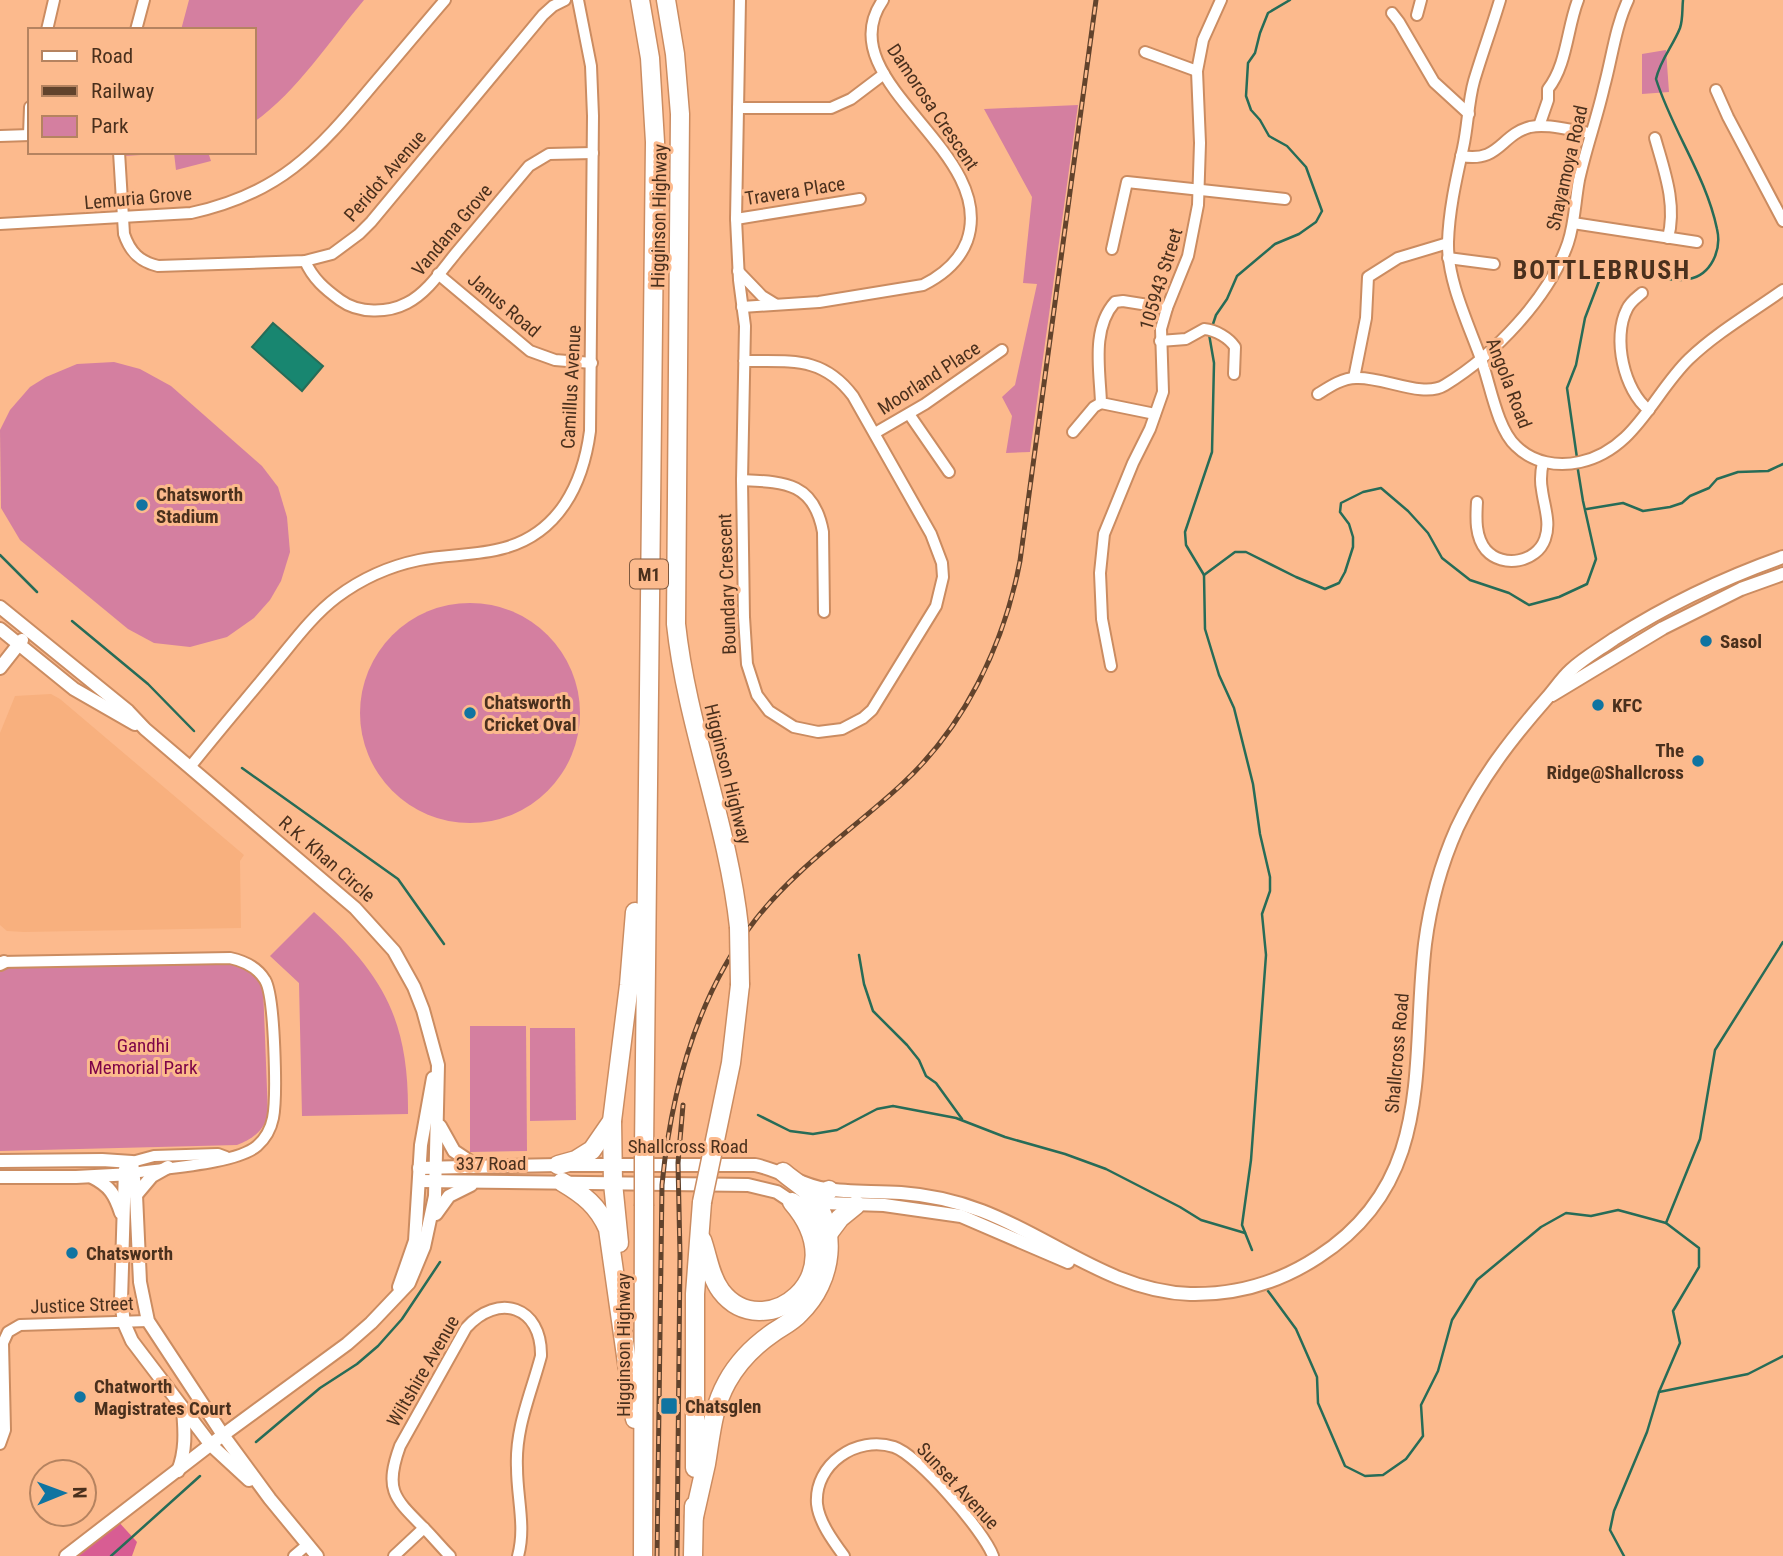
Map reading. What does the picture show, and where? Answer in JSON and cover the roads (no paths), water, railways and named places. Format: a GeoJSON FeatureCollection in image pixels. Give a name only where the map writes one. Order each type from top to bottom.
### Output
{"type":"FeatureCollection","features":[{"type":"Feature","properties":{"kind":"highway","name":"Higginson Highway"},"geometry":{"type":"LineString","coordinates":[[640,0],[650,58],[655,142],[647,760],[643,1556]]}},
{"type":"Feature","properties":{"kind":"highway","name":"Higginson Highway"},"geometry":{"type":"LineString","coordinates":[[666,0],[680,114],[676,624],[683,677],[728,861],[739,926],[740,985],[731,1063],[702,1202],[699,1230],[695,1294],[697,1407],[693,1556]]}},
{"type":"Feature","properties":{"kind":"highway"},"geometry":{"type":"LineString","coordinates":[[625,1336],[625,1300],[613,1183],[612,1121],[629,985],[647,760]]}},
{"type":"Feature","properties":{"kind":"highway"},"geometry":{"type":"LineString","coordinates":[[612,1121],[592,1150],[560,1173],[596,1206],[608,1229],[625,1336],[644,1506]]}},
{"type":"Feature","properties":{"kind":"highway"},"geometry":{"type":"LineString","coordinates":[[694,1517],[717,1401],[729,1378],[758,1344],[802,1312],[816,1292],[828,1263],[820,1235],[817,1205],[807,1192],[783,1172]]}},
{"type":"Feature","properties":{"kind":"highway"},"geometry":{"type":"LineString","coordinates":[[817,1205],[829,1190]]}},
{"type":"Feature","properties":{"kind":"highway"},"geometry":{"type":"LineString","coordinates":[[792,1202],[820,1235]]}},
{"type":"Feature","properties":{"kind":"highway"},"geometry":{"type":"LineString","coordinates":[[699,1230],[712,1274],[723,1294],[740,1306],[758,1310],[784,1306],[806,1286],[814,1267],[820,1235],[856,1205]]}},
{"type":"Feature","properties":{"kind":"street"},"geometry":{"type":"LineString","coordinates":[[47,28],[54,0]]}},
{"type":"Feature","properties":{"kind":"street"},"geometry":{"type":"LineString","coordinates":[[137,28],[144,0]]}},
{"type":"Feature","properties":{"kind":"street","name":"Lemuria Grove"},"geometry":{"type":"LineString","coordinates":[[0,224],[191,213],[253,193],[284,174],[329,137],[445,0]]}},
{"type":"Feature","properties":{"kind":"street","name":"Peridot Avenue"},"geometry":{"type":"LineString","coordinates":[[119,154],[123,218],[128,247],[141,260],[150,264],[305,261],[332,254],[359,234],[543,15],[565,0]]}},
{"type":"Feature","properties":{"kind":"street","name":"Camillus Avenue"},"geometry":{"type":"LineString","coordinates":[[190,767],[304,629],[336,597],[387,569],[421,559],[503,549],[519,543],[548,523],[570,496],[584,469],[590,432],[592,363],[593,153],[591,66],[578,0]]}},
{"type":"Feature","properties":{"kind":"street"},"geometry":{"type":"LineString","coordinates":[[740,0],[736,219],[738,271],[745,326],[744,361]]}},
{"type":"Feature","properties":{"kind":"street","name":"Damorosa Crescent"},"geometry":{"type":"LineString","coordinates":[[742,307],[819,302],[923,285],[936,278],[961,255],[972,218],[967,189],[951,163],[884,74],[872,50],[870,31],[875,12],[883,0]]}},
{"type":"Feature","properties":{"kind":"street"},"geometry":{"type":"LineString","coordinates":[[1417,15],[1421,0]]}},
{"type":"Feature","properties":{"kind":"street","name":"Angola Road"},"geometry":{"type":"LineString","coordinates":[[1500,0],[1474,82],[1453,190],[1448,258],[1465,317],[1510,440],[1523,452],[1543,462],[1560,464],[1593,458],[1617,444],[1637,427],[1674,374],[1691,357],[1782,288]]}},
{"type":"Feature","properties":{"kind":"street"},"geometry":{"type":"LineString","coordinates":[[1539,126],[1548,100],[1548,89],[1555,81],[1578,0]]}},
{"type":"Feature","properties":{"kind":"street","name":"Shayamoya Road"},"geometry":{"type":"LineString","coordinates":[[1354,378],[1432,390],[1445,385],[1493,350],[1532,307],[1564,253],[1573,223],[1579,180],[1618,27],[1628,0]]}},
{"type":"Feature","properties":{"kind":"street","name":"105943 Street"},"geometry":{"type":"LineString","coordinates":[[1111,666],[1102,619],[1100,573],[1104,534],[1155,414],[1164,381],[1160,341],[1167,308],[1188,256],[1194,233],[1199,188],[1200,122],[1197,71],[1203,40],[1219,4]]}},
{"type":"Feature","properties":{"kind":"street"},"geometry":{"type":"LineString","coordinates":[[1392,13],[1434,82],[1469,114]]}},
{"type":"Feature","properties":{"kind":"street"},"geometry":{"type":"LineString","coordinates":[[1145,52],[1197,71]]}},
{"type":"Feature","properties":{"kind":"street"},"geometry":{"type":"LineString","coordinates":[[738,108],[831,108],[851,99],[884,74]]}},
{"type":"Feature","properties":{"kind":"street"},"geometry":{"type":"LineString","coordinates":[[1716,90],[1783,220]]}},
{"type":"Feature","properties":{"kind":"street"},"geometry":{"type":"LineString","coordinates":[[1461,156],[1487,156],[1525,129],[1539,126],[1591,133]]}},
{"type":"Feature","properties":{"kind":"street"},"geometry":{"type":"LineString","coordinates":[[0,136],[28,135]]}},
{"type":"Feature","properties":{"kind":"street"},"geometry":{"type":"LineString","coordinates":[[1655,138],[1669,191],[1671,210],[1668,238]]}},
{"type":"Feature","properties":{"kind":"street","name":"Vandana Grove"},"geometry":{"type":"LineString","coordinates":[[305,261],[317,282],[345,304],[379,311],[407,303],[419,295],[438,274],[529,166],[549,154],[593,153]]}},
{"type":"Feature","properties":{"kind":"street"},"geometry":{"type":"LineString","coordinates":[[1112,249],[1125,184],[1130,181],[1285,199]]}},
{"type":"Feature","properties":{"kind":"street","name":"Travera Place"},"geometry":{"type":"LineString","coordinates":[[736,219],[860,199]]}},
{"type":"Feature","properties":{"kind":"street"},"geometry":{"type":"LineString","coordinates":[[1573,223],[1697,242]]}},
{"type":"Feature","properties":{"kind":"street"},"geometry":{"type":"LineString","coordinates":[[1318,394],[1344,380],[1354,378],[1366,318],[1368,276],[1398,258],[1448,243]]}},
{"type":"Feature","properties":{"kind":"street"},"geometry":{"type":"LineString","coordinates":[[1448,258],[1494,264]]}},
{"type":"Feature","properties":{"kind":"street"},"geometry":{"type":"LineString","coordinates":[[738,271],[762,296],[775,304]]}},
{"type":"Feature","properties":{"kind":"street","name":"Janus Road"},"geometry":{"type":"LineString","coordinates":[[438,274],[530,351],[555,360],[592,363]]}},
{"type":"Feature","properties":{"kind":"street"},"geometry":{"type":"LineString","coordinates":[[1642,293],[1626,310],[1622,325],[1622,348],[1628,381],[1640,403],[1649,410]]}},
{"type":"Feature","properties":{"kind":"street"},"geometry":{"type":"LineString","coordinates":[[1101,403],[1098,354],[1100,339],[1112,304],[1123,301],[1167,308]]}},
{"type":"Feature","properties":{"kind":"street"},"geometry":{"type":"LineString","coordinates":[[1160,341],[1186,340],[1205,330],[1214,331],[1227,338],[1235,347],[1234,374]]}},
{"type":"Feature","properties":{"kind":"street","name":"Moorland Place"},"geometry":{"type":"LineString","coordinates":[[874,433],[909,414],[1002,350]]}},
{"type":"Feature","properties":{"kind":"street","name":"Boundary Crescent"},"geometry":{"type":"LineString","coordinates":[[744,361],[798,362],[826,369],[835,375],[849,390],[874,433],[931,534],[942,564],[943,577],[936,606],[880,699],[863,718],[842,729],[818,732],[794,727],[769,711],[752,683],[747,664],[744,617],[744,361]]}},
{"type":"Feature","properties":{"kind":"street"},"geometry":{"type":"LineString","coordinates":[[1073,432],[1094,407],[1101,403],[1155,414]]}},
{"type":"Feature","properties":{"kind":"street"},"geometry":{"type":"LineString","coordinates":[[909,414],[949,472]]}},
{"type":"Feature","properties":{"kind":"street"},"geometry":{"type":"LineString","coordinates":[[1477,502],[1476,525],[1486,550],[1509,561],[1531,556],[1543,544],[1548,530],[1541,484],[1543,462]]}},
{"type":"Feature","properties":{"kind":"street"},"geometry":{"type":"LineString","coordinates":[[742,480],[784,483],[799,489],[813,502],[823,531],[824,612]]}},
{"type":"Feature","properties":{"kind":"street","name":"Shallcross Road"},"geometry":{"type":"LineString","coordinates":[[560,1173],[612,1164],[755,1165],[783,1172],[810,1185],[829,1190],[903,1193],[961,1204],[1011,1224],[1092,1268],[1134,1285],[1162,1291],[1191,1294],[1231,1291],[1265,1283],[1304,1266],[1329,1250],[1360,1222],[1393,1174],[1412,1119],[1425,943],[1433,900],[1456,832],[1492,766],[1513,736],[1573,667],[1638,624],[1688,596],[1783,557]]}},
{"type":"Feature","properties":{"kind":"street","name":"Shallcross Road"},"geometry":{"type":"LineString","coordinates":[[1546,699],[1663,628],[1741,589],[1783,574]]}},
{"type":"Feature","properties":{"kind":"street","name":"R.K. Khan Circle"},"geometry":{"type":"LineString","coordinates":[[0,607],[128,711],[145,729],[355,908],[388,942],[414,987],[431,1035],[439,1078],[437,1168],[432,1220],[409,1283],[347,1344],[66,1556]]}},
{"type":"Feature","properties":{"kind":"street"},"geometry":{"type":"LineString","coordinates":[[1,632],[13,618]]}},
{"type":"Feature","properties":{"kind":"street"},"geometry":{"type":"LineString","coordinates":[[0,668],[29,631]]}},
{"type":"Feature","properties":{"kind":"street","name":"R.K. Khan Circle"},"geometry":{"type":"LineString","coordinates":[[1,632],[74,689],[145,729]]}},
{"type":"Feature","properties":{"kind":"street"},"geometry":{"type":"LineString","coordinates":[[0,1177],[90,1177],[129,1168],[211,1162],[243,1154],[256,1147],[264,1139],[273,1118],[272,999],[259,972],[240,960],[1,962]]}},
{"type":"Feature","properties":{"kind":"street","name":"R.K. Khan Circle"},"geometry":{"type":"LineString","coordinates":[[388,1306],[413,1251],[417,1228],[421,1145],[435,1054]]}},
{"type":"Feature","properties":{"kind":"street"},"geometry":{"type":"LineString","coordinates":[[438,1118],[448,1144],[463,1159],[476,1166]]}},
{"type":"Feature","properties":{"kind":"street"},"geometry":{"type":"LineString","coordinates":[[0,1161],[103,1160],[129,1168],[154,1156],[218,1154],[227,1157]]}},
{"type":"Feature","properties":{"kind":"street","name":"337 Road"},"geometry":{"type":"LineString","coordinates":[[419,1175],[437,1168],[476,1166],[560,1173]]}},
{"type":"Feature","properties":{"kind":"street"},"geometry":{"type":"LineString","coordinates":[[136,1195],[152,1176],[168,1167]]}},
{"type":"Feature","properties":{"kind":"street"},"geometry":{"type":"LineString","coordinates":[[129,1168],[136,1195],[140,1282],[148,1321],[223,1435],[270,1499],[317,1556]]}},
{"type":"Feature","properties":{"kind":"street"},"geometry":{"type":"LineString","coordinates":[[129,1168],[122,1217],[121,1300],[124,1323],[131,1341],[211,1445],[270,1499]]}},
{"type":"Feature","properties":{"kind":"street","name":"Shallcross Road"},"geometry":{"type":"LineString","coordinates":[[560,1173],[613,1183],[748,1185],[777,1192],[792,1202],[817,1205],[884,1205],[961,1216],[1068,1262],[1092,1268]]}},
{"type":"Feature","properties":{"kind":"street","name":"337 Road"},"geometry":{"type":"LineString","coordinates":[[419,1175],[436,1182],[482,1182],[560,1173]]}},
{"type":"Feature","properties":{"kind":"street"},"geometry":{"type":"LineString","coordinates":[[0,1184],[24,1177]]}},
{"type":"Feature","properties":{"kind":"street"},"geometry":{"type":"LineString","coordinates":[[90,1177],[103,1182],[114,1193],[122,1217]]}},
{"type":"Feature","properties":{"kind":"street"},"geometry":{"type":"LineString","coordinates":[[432,1220],[444,1200],[454,1191],[482,1182]]}},
{"type":"Feature","properties":{"kind":"street","name":"Wiltshire Avenue"},"geometry":{"type":"LineString","coordinates":[[450,1556],[400,1505],[394,1492],[394,1469],[400,1446],[466,1328],[477,1315],[498,1308],[515,1309],[530,1319],[540,1335],[541,1344],[541,1356],[520,1424],[516,1468],[522,1536],[519,1556]]}},
{"type":"Feature","properties":{"kind":"street","name":"Justice Street"},"geometry":{"type":"LineString","coordinates":[[0,1444],[5,1430],[3,1343],[8,1332],[20,1325],[148,1321]]}},
{"type":"Feature","properties":{"kind":"street"},"geometry":{"type":"LineString","coordinates":[[178,1471],[185,1440],[183,1410]]}},
{"type":"Feature","properties":{"kind":"street","name":"Sunset Avenue"},"geometry":{"type":"LineString","coordinates":[[844,1556],[818,1511],[819,1486],[827,1469],[842,1453],[878,1444],[904,1451],[970,1519],[989,1545],[993,1556]]}},
{"type":"Feature","properties":{"kind":"street"},"geometry":{"type":"LineString","coordinates":[[394,1556],[424,1528]]}},
{"type":"Feature","properties":{"kind":"street"},"geometry":{"type":"LineString","coordinates":[[294,1556],[307,1545]]}},
{"type":"Feature","properties":{"kind":"water"},"geometry":{"type":"Polygon","coordinates":[[[273,323],[323,366],[302,391],[252,347],[273,323]]]}},
{"type":"Feature","properties":{"kind":"waterway"},"geometry":{"type":"LineString","coordinates":[[1212,327],[1237,276],[1275,244],[1299,234],[1316,222],[1322,211],[1306,167],[1287,146],[1269,136],[1251,110],[1246,96],[1248,63],[1255,53],[1268,13],[1290,0]]}},
{"type":"Feature","properties":{"kind":"waterway"},"geometry":{"type":"LineString","coordinates":[[1577,458],[1567,388],[1576,365],[1585,318],[1601,276],[1615,268],[1623,267],[1669,279],[1697,277],[1709,267],[1718,245],[1717,229],[1705,190],[1656,79],[1680,28],[1683,0]]}},
{"type":"Feature","properties":{"kind":"waterway"},"geometry":{"type":"LineString","coordinates":[[1209,334],[1214,363],[1212,452],[1185,532],[1186,545],[1204,575],[1205,629],[1219,675],[1234,708],[1253,784],[1260,834],[1270,877],[1270,891],[1262,914],[1266,955],[1251,1160],[1242,1225],[1252,1250]]}},
{"type":"Feature","properties":{"kind":"waterway"},"geometry":{"type":"LineString","coordinates":[[1204,575],[1235,552],[1246,552],[1325,589],[1339,583],[1353,547],[1349,524],[1340,512],[1341,503],[1363,492],[1381,488],[1428,533],[1442,558],[1470,580],[1509,593],[1529,605],[1559,597],[1587,584],[1596,559],[1577,464]]}},
{"type":"Feature","properties":{"kind":"waterway"},"geometry":{"type":"LineString","coordinates":[[1587,509],[1623,503],[1643,511],[1670,507],[1709,488],[1717,479],[1738,472],[1768,471],[1783,464]]}},
{"type":"Feature","properties":{"kind":"waterway"},"geometry":{"type":"LineString","coordinates":[[0,555],[37,592]]}},
{"type":"Feature","properties":{"kind":"waterway"},"geometry":{"type":"LineString","coordinates":[[72,621],[148,684],[194,731]]}},
{"type":"Feature","properties":{"kind":"waterway"},"geometry":{"type":"LineString","coordinates":[[242,768],[398,879],[444,944]]}},
{"type":"Feature","properties":{"kind":"waterway"},"geometry":{"type":"LineString","coordinates":[[1666,1223],[1700,1139],[1715,1050],[1783,942]]}},
{"type":"Feature","properties":{"kind":"waterway"},"geometry":{"type":"LineString","coordinates":[[859,955],[864,984],[873,1011],[907,1045],[919,1060],[926,1076],[936,1083],[962,1119]]}},
{"type":"Feature","properties":{"kind":"waterway"},"geometry":{"type":"LineString","coordinates":[[758,1115],[790,1131],[813,1134],[837,1130],[877,1109],[893,1106],[956,1118],[1005,1137],[1106,1169],[1201,1220],[1245,1233]]}},
{"type":"Feature","properties":{"kind":"waterway"},"geometry":{"type":"LineString","coordinates":[[1268,1291],[1296,1329],[1317,1377],[1318,1403],[1345,1466],[1365,1476],[1383,1475],[1406,1459],[1423,1436],[1421,1405],[1438,1371],[1452,1320],[1477,1280],[1541,1227],[1566,1213],[1591,1216],[1618,1210],[1666,1223],[1699,1248],[1699,1267],[1673,1311],[1680,1343],[1614,1511],[1610,1530],[1624,1556]]}},
{"type":"Feature","properties":{"kind":"waterway"},"geometry":{"type":"LineString","coordinates":[[256,1442],[320,1388],[357,1364],[378,1346],[402,1319],[440,1262]]}},
{"type":"Feature","properties":{"kind":"waterway"},"geometry":{"type":"LineString","coordinates":[[1659,1392],[1748,1374],[1783,1356]]}},
{"type":"Feature","properties":{"kind":"waterway"},"geometry":{"type":"LineString","coordinates":[[111,1556],[200,1476]]}},
{"type":"Feature","properties":{"kind":"railway"},"geometry":{"type":"LineString","coordinates":[[657,1556],[662,1185],[672,1114],[680,1080],[703,1012],[735,948],[756,919],[789,882],[900,786],[944,738],[978,683],[1004,623],[1020,561],[1096,0]]}},
{"type":"Feature","properties":{"kind":"railway"},"geometry":{"type":"LineString","coordinates":[[677,1556],[680,1255],[678,1163],[683,1105]]}},
{"type":"Feature","properties":{"kind":"place","name":"Chatsworth Stadium"},"geometry":{"type":"Point","coordinates":[142,505]}},
{"type":"Feature","properties":{"kind":"place","name":"Sasol"},"geometry":{"type":"Point","coordinates":[1706,641]}},
{"type":"Feature","properties":{"kind":"place","name":"KFC"},"geometry":{"type":"Point","coordinates":[1598,705]}},
{"type":"Feature","properties":{"kind":"place","name":"Chatsworth Cricket Oval"},"geometry":{"type":"Point","coordinates":[470,713]}},
{"type":"Feature","properties":{"kind":"place","name":"The Ridge@Shallcross"},"geometry":{"type":"Point","coordinates":[1698,761]}},
{"type":"Feature","properties":{"kind":"place","name":"Chatsworth"},"geometry":{"type":"Point","coordinates":[72,1253]}},
{"type":"Feature","properties":{"kind":"place","name":"Chatworth Magistrates Court"},"geometry":{"type":"Point","coordinates":[80,1397]}},
{"type":"Feature","properties":{"kind":"place","name":"Chatsglen"},"geometry":{"type":"Point","coordinates":[669,1406]}},
{"type":"Feature","properties":{"kind":"district","name":"BOTTLEBRUSH"},"geometry":{"type":"Point","coordinates":[1602,270]}},
{"type":"Feature","properties":{"kind":"park label","name":"Gandhi Memorial Park"},"geometry":{"type":"Point","coordinates":[143,1056]}}]}
